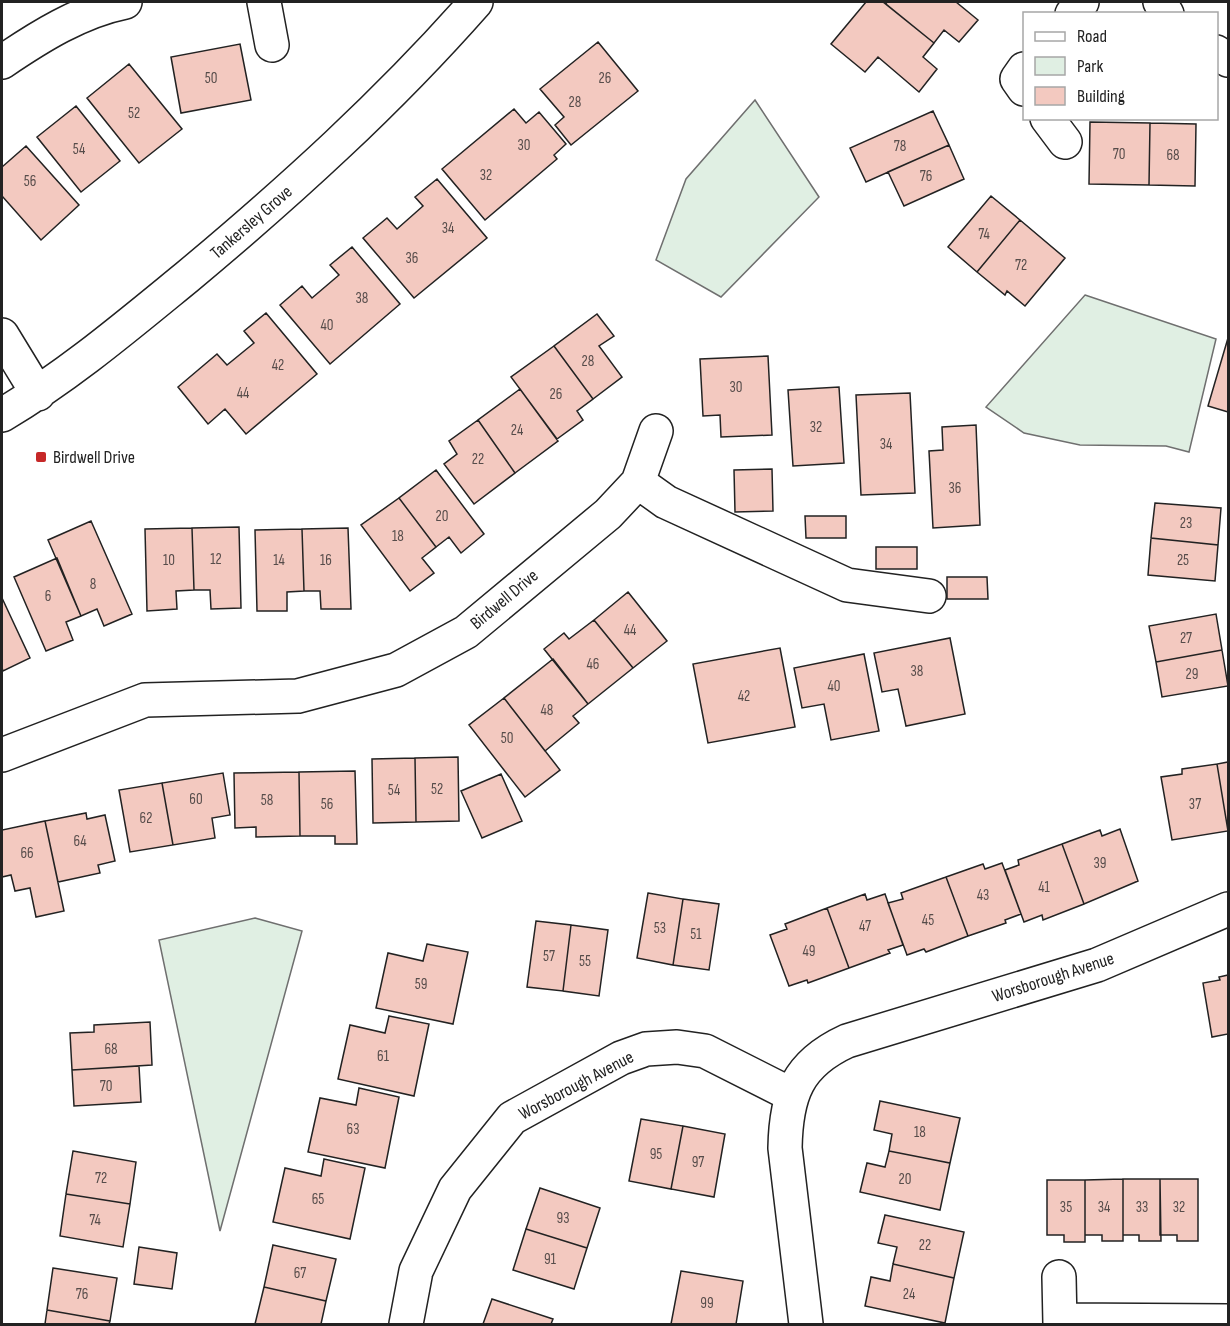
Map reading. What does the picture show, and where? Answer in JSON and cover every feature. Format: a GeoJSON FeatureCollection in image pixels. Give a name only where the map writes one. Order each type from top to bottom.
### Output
{"type":"FeatureCollection","features":[{"type":"Feature","properties":{"kind":"street"},"geometry":{"type":"LineString","coordinates":[[2,62],[44,34],[107,5],[125,2]]}},
{"type":"Feature","properties":{"kind":"street"},"geometry":{"type":"LineString","coordinates":[[264,2],[272,45]]}},
{"type":"Feature","properties":{"kind":"street","name":"Tankersley Grove"},"geometry":{"type":"LineString","coordinates":[[2,415],[38,394],[114,337],[271,206],[348,137],[476,2]]}},
{"type":"Feature","properties":{"kind":"street"},"geometry":{"type":"LineString","coordinates":[[1023,70],[1017,79],[1023,88]]}},
{"type":"Feature","properties":{"kind":"street"},"geometry":{"type":"LineString","coordinates":[[2,335],[38,394]]}},
{"type":"Feature","properties":{"kind":"street","name":"Birdwell Drive"},"geometry":{"type":"LineString","coordinates":[[2,755],[145,700],[298,696],[396,670],[466,632],[608,514],[638,482],[656,431]]}},
{"type":"Feature","properties":{"kind":"street"},"geometry":{"type":"LineString","coordinates":[[638,482],[666,502],[847,585],[929,596]]}},
{"type":"Feature","properties":{"kind":"street","name":"Worsborough Avenue"},"geometry":{"type":"LineString","coordinates":[[806,1324],[785,1148],[785,1119],[792,1095],[805,1071],[823,1052],[847,1041],[1097,965],[1228,909]]}},
{"type":"Feature","properties":{"kind":"street","name":"Worsborough Avenue"},"geometry":{"type":"LineString","coordinates":[[406,1324],[416,1271],[455,1189],[512,1118],[621,1058],[646,1049],[677,1047],[705,1051],[792,1095]]}},
{"type":"Feature","properties":{"kind":"street"},"geometry":{"type":"LineString","coordinates":[[1059,1276],[1060,1322],[1228,1321]]}},
{"type":"Feature","properties":{"kind":"green space"},"geometry":{"type":"Polygon","coordinates":[[[755,100],[819,197],[721,297],[656,260],[686,179],[755,100]]]}},
{"type":"Feature","properties":{"kind":"green space"},"geometry":{"type":"Polygon","coordinates":[[[1085,295],[1216,339],[1189,452],[1166,446],[1080,445],[1024,433],[986,407],[1085,295]]]}},
{"type":"Feature","properties":{"kind":"green space"},"geometry":{"type":"Polygon","coordinates":[[[255,918],[302,931],[220,1231],[159,940],[255,918]]]}},
{"type":"Feature","properties":{"kind":"building"},"geometry":{"type":"Polygon","coordinates":[[[866,2],[883,2],[934,43],[923,57],[937,69],[919,92],[878,57],[865,72],[831,44],[866,2]]]}},
{"type":"Feature","properties":{"kind":"building"},"geometry":{"type":"Polygon","coordinates":[[[887,2],[956,2],[978,20],[959,42],[944,30],[934,43],[886,4],[887,2]]]}},
{"type":"Feature","properties":{"kind":"building"},"geometry":{"type":"Polygon","coordinates":[[[598,42],[638,91],[571,145],[555,125],[564,117],[540,89],[598,42]]]}},
{"type":"Feature","properties":{"kind":"building"},"geometry":{"type":"Polygon","coordinates":[[[240,44],[251,100],[181,113],[171,57],[240,44]]]}},
{"type":"Feature","properties":{"kind":"building"},"geometry":{"type":"Polygon","coordinates":[[[129,64],[182,129],[139,163],[87,98],[129,64]]]}},
{"type":"Feature","properties":{"kind":"building"},"geometry":{"type":"Polygon","coordinates":[[[76,106],[120,161],[81,192],[37,137],[76,106]]]}},
{"type":"Feature","properties":{"kind":"building"},"geometry":{"type":"Polygon","coordinates":[[[514,109],[526,123],[539,112],[566,144],[554,155],[557,159],[485,220],[442,169],[514,109]]]}},
{"type":"Feature","properties":{"kind":"building"},"geometry":{"type":"Polygon","coordinates":[[[933,111],[949,145],[866,182],[850,148],[933,111]]]}},
{"type":"Feature","properties":{"kind":"building"},"geometry":{"type":"Polygon","coordinates":[[[1090,122],[1150,123],[1149,185],[1089,184],[1090,122]]]}},
{"type":"Feature","properties":{"kind":"building"},"geometry":{"type":"Polygon","coordinates":[[[1150,123],[1196,124],[1195,186],[1149,185],[1150,123]]]}},
{"type":"Feature","properties":{"kind":"building"},"geometry":{"type":"Polygon","coordinates":[[[949,145],[964,179],[904,206],[888,172],[949,145]]]}},
{"type":"Feature","properties":{"kind":"building"},"geometry":{"type":"Polygon","coordinates":[[[26,146],[79,205],[41,240],[2,196],[2,167],[26,146]]]}},
{"type":"Feature","properties":{"kind":"building"},"geometry":{"type":"Polygon","coordinates":[[[437,179],[487,238],[414,298],[363,238],[387,218],[397,229],[423,206],[415,197],[437,179]]]}},
{"type":"Feature","properties":{"kind":"building"},"geometry":{"type":"Polygon","coordinates":[[[991,196],[1020,220],[977,272],[948,247],[991,196]]]}},
{"type":"Feature","properties":{"kind":"building"},"geometry":{"type":"Polygon","coordinates":[[[1020,220],[1065,258],[1025,306],[1007,291],[1005,295],[977,272],[1020,220]]]}},
{"type":"Feature","properties":{"kind":"building"},"geometry":{"type":"Polygon","coordinates":[[[352,247],[400,304],[330,364],[280,305],[302,286],[312,298],[339,275],[330,265],[352,247]]]}},
{"type":"Feature","properties":{"kind":"building"},"geometry":{"type":"Polygon","coordinates":[[[266,313],[317,374],[246,434],[225,409],[208,424],[178,387],[217,354],[227,365],[254,343],[244,331],[266,313]]]}},
{"type":"Feature","properties":{"kind":"building"},"geometry":{"type":"Polygon","coordinates":[[[597,314],[614,336],[599,346],[622,377],[593,399],[554,346],[597,314]]]}},
{"type":"Feature","properties":{"kind":"building"},"geometry":{"type":"Polygon","coordinates":[[[1228,338],[1228,412],[1208,406],[1228,338]]]}},
{"type":"Feature","properties":{"kind":"building"},"geometry":{"type":"Polygon","coordinates":[[[554,346],[593,399],[577,411],[583,420],[557,439],[511,377],[554,346]]]}},
{"type":"Feature","properties":{"kind":"building"},"geometry":{"type":"Polygon","coordinates":[[[768,356],[772,435],[721,437],[720,415],[703,416],[700,359],[768,356]]]}},
{"type":"Feature","properties":{"kind":"building"},"geometry":{"type":"Polygon","coordinates":[[[839,387],[844,463],[793,466],[788,390],[839,387]]]}},
{"type":"Feature","properties":{"kind":"building"},"geometry":{"type":"Polygon","coordinates":[[[520,389],[558,441],[515,473],[478,420],[520,389]]]}},
{"type":"Feature","properties":{"kind":"building"},"geometry":{"type":"Polygon","coordinates":[[[910,393],[915,493],[861,495],[856,395],[910,393]]]}},
{"type":"Feature","properties":{"kind":"building"},"geometry":{"type":"Polygon","coordinates":[[[478,420],[515,473],[474,504],[444,464],[457,454],[449,441],[478,420]]]}},
{"type":"Feature","properties":{"kind":"building"},"geometry":{"type":"Polygon","coordinates":[[[976,425],[980,525],[933,528],[929,451],[943,450],[942,427],[976,425]]]}},
{"type":"Feature","properties":{"kind":"building"},"geometry":{"type":"Polygon","coordinates":[[[772,469],[773,511],[735,512],[734,470],[772,469]]]}},
{"type":"Feature","properties":{"kind":"building"},"geometry":{"type":"Polygon","coordinates":[[[436,470],[484,534],[461,553],[449,537],[436,547],[399,498],[436,470]]]}},
{"type":"Feature","properties":{"kind":"building"},"geometry":{"type":"Polygon","coordinates":[[[399,498],[436,547],[422,558],[434,573],[410,591],[361,525],[399,498]]]}},
{"type":"Feature","properties":{"kind":"building"},"geometry":{"type":"Polygon","coordinates":[[[1155,503],[1221,508],[1218,545],[1151,538],[1155,503]]]}},
{"type":"Feature","properties":{"kind":"building"},"geometry":{"type":"Polygon","coordinates":[[[805,516],[846,516],[846,538],[806,538],[805,516]]]}},
{"type":"Feature","properties":{"kind":"building"},"geometry":{"type":"Polygon","coordinates":[[[91,521],[132,614],[104,626],[97,609],[81,616],[48,540],[91,521]]]}},
{"type":"Feature","properties":{"kind":"building"},"geometry":{"type":"Polygon","coordinates":[[[239,527],[241,608],[211,609],[210,590],[194,590],[192,528],[239,527]]]}},
{"type":"Feature","properties":{"kind":"building"},"geometry":{"type":"Polygon","coordinates":[[[192,528],[194,590],[176,591],[177,609],[147,611],[145,529],[192,528]]]}},
{"type":"Feature","properties":{"kind":"building"},"geometry":{"type":"Polygon","coordinates":[[[348,528],[351,609],[321,609],[320,591],[304,591],[302,529],[348,528]]]}},
{"type":"Feature","properties":{"kind":"building"},"geometry":{"type":"Polygon","coordinates":[[[302,529],[304,591],[287,592],[287,611],[257,611],[255,530],[302,529]]]}},
{"type":"Feature","properties":{"kind":"building"},"geometry":{"type":"Polygon","coordinates":[[[1151,538],[1218,545],[1215,581],[1148,575],[1151,538]]]}},
{"type":"Feature","properties":{"kind":"building"},"geometry":{"type":"Polygon","coordinates":[[[876,547],[917,547],[917,569],[876,569],[876,547]]]}},
{"type":"Feature","properties":{"kind":"building"},"geometry":{"type":"Polygon","coordinates":[[[57,558],[81,616],[66,622],[73,640],[46,651],[14,577],[57,558]]]}},
{"type":"Feature","properties":{"kind":"building"},"geometry":{"type":"Polygon","coordinates":[[[947,577],[987,577],[988,599],[947,599],[947,577]]]}},
{"type":"Feature","properties":{"kind":"building"},"geometry":{"type":"Polygon","coordinates":[[[628,592],[667,641],[633,668],[594,620],[628,592]]]}},
{"type":"Feature","properties":{"kind":"building"},"geometry":{"type":"Polygon","coordinates":[[[2,598],[30,658],[3,671],[2,668],[2,598]]]}},
{"type":"Feature","properties":{"kind":"building"},"geometry":{"type":"Polygon","coordinates":[[[1216,614],[1222,650],[1156,662],[1149,626],[1216,614]]]}},
{"type":"Feature","properties":{"kind":"building"},"geometry":{"type":"Polygon","coordinates":[[[594,620],[633,668],[588,704],[544,649],[564,633],[569,639],[594,620]]]}},
{"type":"Feature","properties":{"kind":"building"},"geometry":{"type":"Polygon","coordinates":[[[950,638],[965,714],[906,726],[898,689],[882,692],[874,653],[950,638]]]}},
{"type":"Feature","properties":{"kind":"building"},"geometry":{"type":"Polygon","coordinates":[[[780,648],[795,727],[708,743],[693,664],[780,648]]]}},
{"type":"Feature","properties":{"kind":"building"},"geometry":{"type":"Polygon","coordinates":[[[1222,650],[1228,686],[1162,697],[1156,662],[1222,650]]]}},
{"type":"Feature","properties":{"kind":"building"},"geometry":{"type":"Polygon","coordinates":[[[864,654],[879,731],[831,740],[824,704],[802,708],[794,668],[864,654]]]}},
{"type":"Feature","properties":{"kind":"building"},"geometry":{"type":"Polygon","coordinates":[[[553,659],[588,704],[573,716],[579,723],[545,751],[504,698],[553,659]]]}},
{"type":"Feature","properties":{"kind":"building"},"geometry":{"type":"Polygon","coordinates":[[[504,698],[560,770],[525,797],[469,725],[504,698]]]}},
{"type":"Feature","properties":{"kind":"building"},"geometry":{"type":"Polygon","coordinates":[[[458,757],[459,821],[416,822],[415,758],[458,757]]]}},
{"type":"Feature","properties":{"kind":"building"},"geometry":{"type":"Polygon","coordinates":[[[415,758],[416,822],[373,823],[372,759],[415,758]]]}},
{"type":"Feature","properties":{"kind":"building"},"geometry":{"type":"Polygon","coordinates":[[[1228,762],[1228,831],[1217,764],[1228,762]]]}},
{"type":"Feature","properties":{"kind":"building"},"geometry":{"type":"Polygon","coordinates":[[[1217,764],[1228,831],[1172,840],[1161,777],[1182,774],[1182,769],[1217,764]]]}},
{"type":"Feature","properties":{"kind":"building"},"geometry":{"type":"Polygon","coordinates":[[[355,771],[357,844],[335,844],[335,836],[300,836],[299,772],[355,771]]]}},
{"type":"Feature","properties":{"kind":"building"},"geometry":{"type":"Polygon","coordinates":[[[299,772],[300,836],[256,837],[256,827],[235,828],[234,773],[299,772]]]}},
{"type":"Feature","properties":{"kind":"building"},"geometry":{"type":"Polygon","coordinates":[[[223,773],[230,815],[212,818],[215,838],[173,845],[162,783],[223,773]]]}},
{"type":"Feature","properties":{"kind":"building"},"geometry":{"type":"Polygon","coordinates":[[[501,774],[522,821],[482,838],[461,791],[501,774]]]}},
{"type":"Feature","properties":{"kind":"building"},"geometry":{"type":"Polygon","coordinates":[[[162,783],[173,845],[130,852],[119,790],[162,783]]]}},
{"type":"Feature","properties":{"kind":"building"},"geometry":{"type":"Polygon","coordinates":[[[86,813],[87,819],[105,815],[115,861],[98,865],[100,873],[58,882],[45,821],[86,813]]]}},
{"type":"Feature","properties":{"kind":"building"},"geometry":{"type":"Polygon","coordinates":[[[45,821],[64,911],[36,917],[30,888],[15,891],[11,875],[2,877],[2,830],[45,821]]]}},
{"type":"Feature","properties":{"kind":"building"},"geometry":{"type":"Polygon","coordinates":[[[1120,829],[1138,881],[1084,904],[1062,844],[1100,830],[1102,836],[1120,829]]]}},
{"type":"Feature","properties":{"kind":"building"},"geometry":{"type":"Polygon","coordinates":[[[1062,844],[1084,904],[1043,920],[1042,915],[1024,922],[1005,870],[1019,865],[1018,860],[1062,844]]]}},
{"type":"Feature","properties":{"kind":"building"},"geometry":{"type":"Polygon","coordinates":[[[1002,863],[1021,914],[1005,920],[1006,923],[968,936],[946,877],[983,864],[985,869],[1002,863]]]}},
{"type":"Feature","properties":{"kind":"building"},"geometry":{"type":"Polygon","coordinates":[[[946,877],[968,936],[926,952],[924,949],[907,955],[888,903],[903,899],[901,893],[946,877]]]}},
{"type":"Feature","properties":{"kind":"building"},"geometry":{"type":"Polygon","coordinates":[[[648,893],[683,899],[673,965],[637,958],[648,893]]]}},
{"type":"Feature","properties":{"kind":"building"},"geometry":{"type":"Polygon","coordinates":[[[865,894],[867,900],[885,894],[903,945],[888,950],[890,953],[849,968],[827,908],[865,894]]]}},
{"type":"Feature","properties":{"kind":"building"},"geometry":{"type":"Polygon","coordinates":[[[683,899],[719,904],[709,970],[673,965],[683,899]]]}},
{"type":"Feature","properties":{"kind":"building"},"geometry":{"type":"Polygon","coordinates":[[[827,908],[849,968],[808,983],[807,980],[789,986],[770,935],[787,929],[785,924],[827,908]]]}},
{"type":"Feature","properties":{"kind":"building"},"geometry":{"type":"Polygon","coordinates":[[[536,921],[571,925],[563,991],[527,987],[536,921]]]}},
{"type":"Feature","properties":{"kind":"building"},"geometry":{"type":"Polygon","coordinates":[[[571,925],[608,930],[599,996],[563,991],[571,925]]]}},
{"type":"Feature","properties":{"kind":"building"},"geometry":{"type":"Polygon","coordinates":[[[427,944],[468,952],[453,1024],[376,1008],[388,953],[423,961],[427,944]]]}},
{"type":"Feature","properties":{"kind":"building"},"geometry":{"type":"Polygon","coordinates":[[[1228,975],[1228,1034],[1212,1037],[1203,983],[1220,980],[1219,977],[1228,975]]]}},
{"type":"Feature","properties":{"kind":"building"},"geometry":{"type":"Polygon","coordinates":[[[389,1016],[429,1024],[414,1096],[338,1079],[350,1025],[385,1033],[389,1016]]]}},
{"type":"Feature","properties":{"kind":"building"},"geometry":{"type":"Polygon","coordinates":[[[150,1022],[152,1065],[72,1070],[70,1033],[94,1032],[94,1025],[150,1022]]]}},
{"type":"Feature","properties":{"kind":"building"},"geometry":{"type":"Polygon","coordinates":[[[139,1066],[141,1102],[74,1106],[72,1070],[139,1066]]]}},
{"type":"Feature","properties":{"kind":"building"},"geometry":{"type":"Polygon","coordinates":[[[359,1088],[399,1097],[385,1168],[308,1152],[320,1098],[356,1105],[359,1088]]]}},
{"type":"Feature","properties":{"kind":"building"},"geometry":{"type":"Polygon","coordinates":[[[880,1101],[960,1118],[950,1163],[889,1151],[892,1134],[874,1130],[880,1101]]]}},
{"type":"Feature","properties":{"kind":"building"},"geometry":{"type":"Polygon","coordinates":[[[641,1119],[683,1126],[671,1189],[629,1181],[641,1119]]]}},
{"type":"Feature","properties":{"kind":"building"},"geometry":{"type":"Polygon","coordinates":[[[683,1126],[725,1134],[714,1197],[671,1189],[683,1126]]]}},
{"type":"Feature","properties":{"kind":"building"},"geometry":{"type":"Polygon","coordinates":[[[73,1151],[136,1162],[130,1204],[66,1194],[73,1151]]]}},
{"type":"Feature","properties":{"kind":"building"},"geometry":{"type":"Polygon","coordinates":[[[889,1151],[950,1163],[940,1210],[860,1192],[867,1163],[885,1167],[889,1151]]]}},
{"type":"Feature","properties":{"kind":"building"},"geometry":{"type":"Polygon","coordinates":[[[324,1159],[365,1168],[350,1239],[273,1222],[285,1168],[321,1176],[324,1159]]]}},
{"type":"Feature","properties":{"kind":"building"},"geometry":{"type":"Polygon","coordinates":[[[1123,1179],[1123,1241],[1102,1241],[1102,1235],[1085,1235],[1085,1180],[1123,1179]]]}},
{"type":"Feature","properties":{"kind":"building"},"geometry":{"type":"Polygon","coordinates":[[[1123,1179],[1160,1179],[1161,1241],[1139,1241],[1139,1235],[1123,1235],[1123,1179]]]}},
{"type":"Feature","properties":{"kind":"building"},"geometry":{"type":"Polygon","coordinates":[[[1160,1179],[1198,1179],[1198,1241],[1177,1241],[1177,1235],[1160,1235],[1160,1179]]]}},
{"type":"Feature","properties":{"kind":"building"},"geometry":{"type":"Polygon","coordinates":[[[1047,1180],[1085,1180],[1085,1242],[1064,1242],[1064,1235],[1047,1235],[1047,1180]]]}},
{"type":"Feature","properties":{"kind":"building"},"geometry":{"type":"Polygon","coordinates":[[[540,1188],[600,1208],[587,1248],[526,1229],[540,1188]]]}},
{"type":"Feature","properties":{"kind":"building"},"geometry":{"type":"Polygon","coordinates":[[[66,1194],[130,1204],[123,1247],[60,1236],[66,1194]]]}},
{"type":"Feature","properties":{"kind":"building"},"geometry":{"type":"Polygon","coordinates":[[[885,1215],[964,1232],[954,1278],[893,1264],[897,1247],[878,1243],[885,1215]]]}},
{"type":"Feature","properties":{"kind":"building"},"geometry":{"type":"Polygon","coordinates":[[[526,1229],[587,1248],[574,1289],[513,1270],[526,1229]]]}},
{"type":"Feature","properties":{"kind":"building"},"geometry":{"type":"Polygon","coordinates":[[[273,1245],[336,1259],[326,1301],[264,1287],[273,1245]]]}},
{"type":"Feature","properties":{"kind":"building"},"geometry":{"type":"Polygon","coordinates":[[[139,1247],[177,1253],[172,1289],[134,1284],[139,1247]]]}},
{"type":"Feature","properties":{"kind":"building"},"geometry":{"type":"Polygon","coordinates":[[[893,1264],[954,1278],[945,1323],[865,1306],[871,1277],[890,1281],[893,1264]]]}},
{"type":"Feature","properties":{"kind":"building"},"geometry":{"type":"Polygon","coordinates":[[[53,1268],[117,1278],[110,1321],[47,1310],[53,1268]]]}},
{"type":"Feature","properties":{"kind":"building"},"geometry":{"type":"Polygon","coordinates":[[[681,1271],[743,1281],[736,1324],[671,1324],[681,1271]]]}},
{"type":"Feature","properties":{"kind":"building"},"geometry":{"type":"Polygon","coordinates":[[[264,1287],[326,1301],[321,1324],[255,1324],[264,1287]]]}},
{"type":"Feature","properties":{"kind":"building"},"geometry":{"type":"Polygon","coordinates":[[[492,1299],[553,1319],[551,1324],[483,1324],[492,1299]]]}},
{"type":"Feature","properties":{"kind":"building"},"geometry":{"type":"Polygon","coordinates":[[[47,1310],[110,1321],[109,1324],[45,1324],[47,1310]]]}},
{"type":"Feature","properties":{"kind":"place","name":"Birdwell Drive"},"geometry":{"type":"Point","coordinates":[41,457]}}]}
